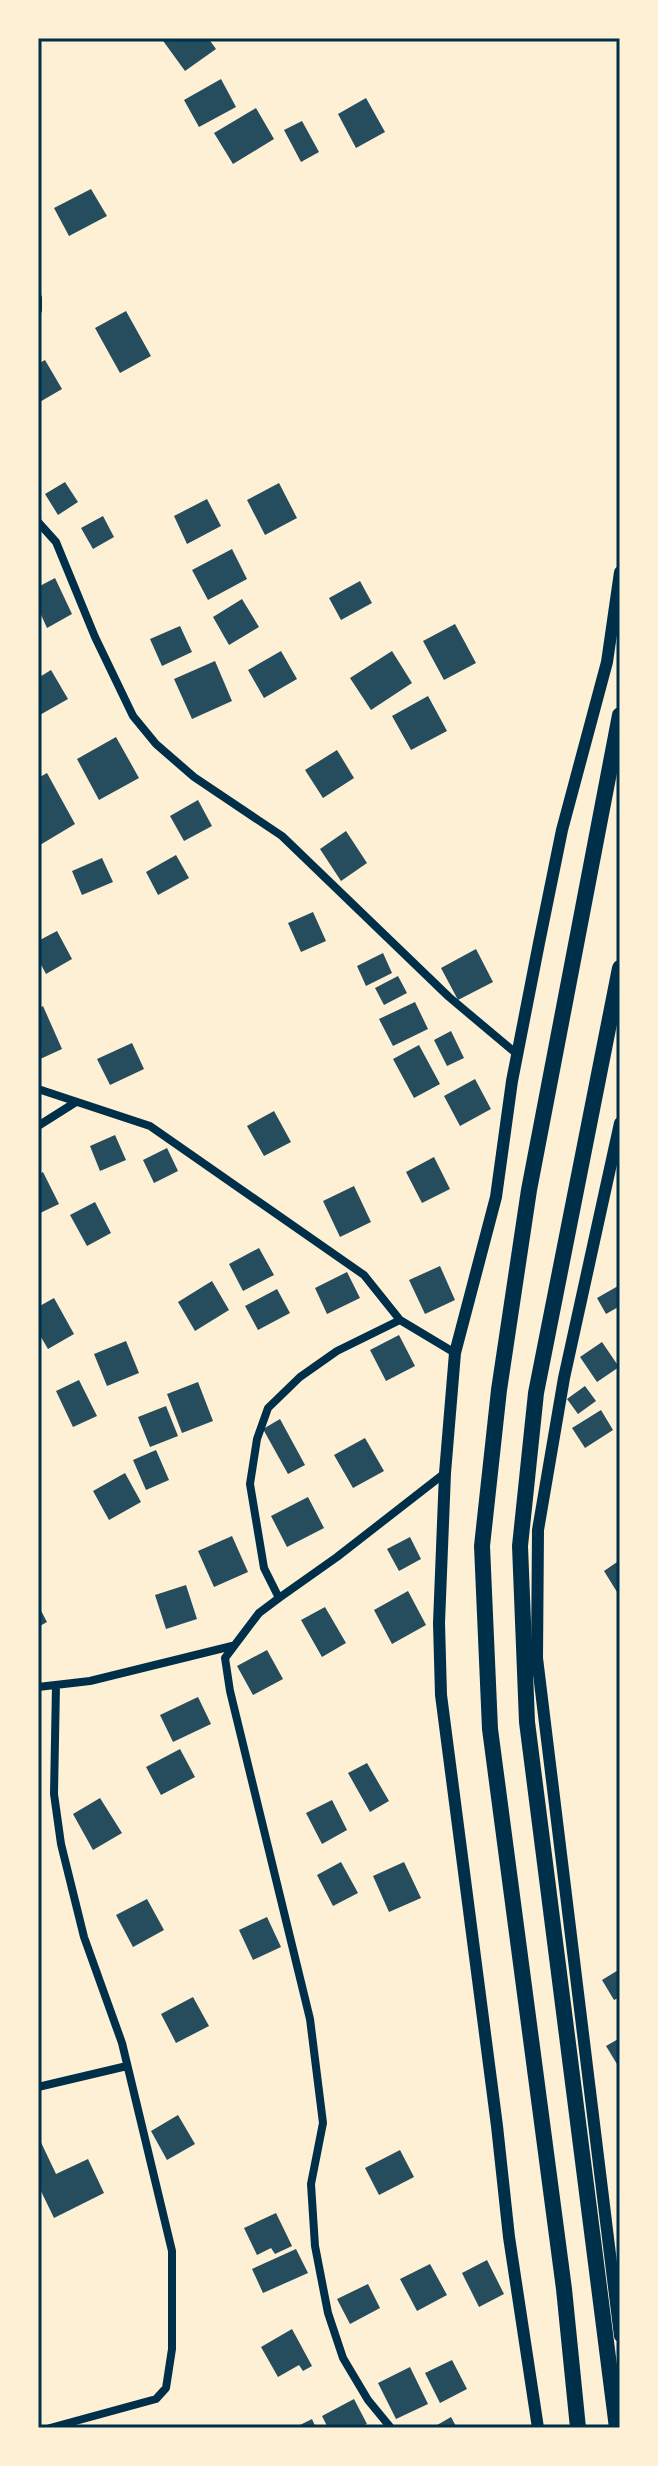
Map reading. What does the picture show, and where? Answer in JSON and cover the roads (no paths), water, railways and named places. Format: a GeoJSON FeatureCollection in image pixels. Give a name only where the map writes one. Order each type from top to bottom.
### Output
{"type":"FeatureCollection","features":[{"type":"Feature","properties":{"kind":"highway"},"geometry":{"type":"LineString","coordinates":[[578,2428],[564,2289],[490,1729],[482,1546],[499,1390],[529,1190],[620,715]]}},
{"type":"Feature","properties":{"kind":"highway"},"geometry":{"type":"LineString","coordinates":[[617,2428],[527,1722],[520,1546],[536,1393],[620,968]]}},
{"type":"Feature","properties":{"kind":"street"},"geometry":{"type":"LineString","coordinates":[[38,298],[38,310]]}},
{"type":"Feature","properties":{"kind":"street"},"geometry":{"type":"LineString","coordinates":[[38,522],[56,542],[95,637],[133,716],[156,744],[194,777],[282,836],[449,997],[518,1055]]}},
{"type":"Feature","properties":{"kind":"street"},"geometry":{"type":"LineString","coordinates":[[538,2428],[509,2237],[496,2111],[441,1695],[439,1623],[445,1473],[455,1353],[496,1197],[518,1055],[562,830],[607,662],[620,572]]}},
{"type":"Feature","properties":{"kind":"street"},"geometry":{"type":"LineString","coordinates":[[38,1089],[150,1126],[364,1275],[400,1320],[455,1353]]}},
{"type":"Feature","properties":{"kind":"street"},"geometry":{"type":"LineString","coordinates":[[38,1126],[76,1102]]}},
{"type":"Feature","properties":{"kind":"street"},"geometry":{"type":"LineString","coordinates":[[619,1129],[564,1378],[538,1530],[537,1658],[620,2336]]}},
{"type":"Feature","properties":{"kind":"street"},"geometry":{"type":"LineString","coordinates":[[279,1598],[264,1568],[250,1484],[257,1439],[268,1408],[300,1377],[337,1351],[400,1320]]}},
{"type":"Feature","properties":{"kind":"street"},"geometry":{"type":"LineString","coordinates":[[391,2428],[368,2400],[343,2358],[328,2313],[315,2246],[311,2184],[323,2123],[310,2019],[230,1691],[225,1658],[259,1613],[445,1473]]}},
{"type":"Feature","properties":{"kind":"street"},"geometry":{"type":"LineString","coordinates":[[38,1687],[90,1681],[233,1646]]}},
{"type":"Feature","properties":{"kind":"street"},"geometry":{"type":"LineString","coordinates":[[50,2428],[156,2399],[166,2388],[172,2349],[172,2251],[122,2043],[84,1937],[61,1844],[54,1794],[56,1685]]}},
{"type":"Feature","properties":{"kind":"street"},"geometry":{"type":"LineString","coordinates":[[38,2087],[127,2066]]}}]}
